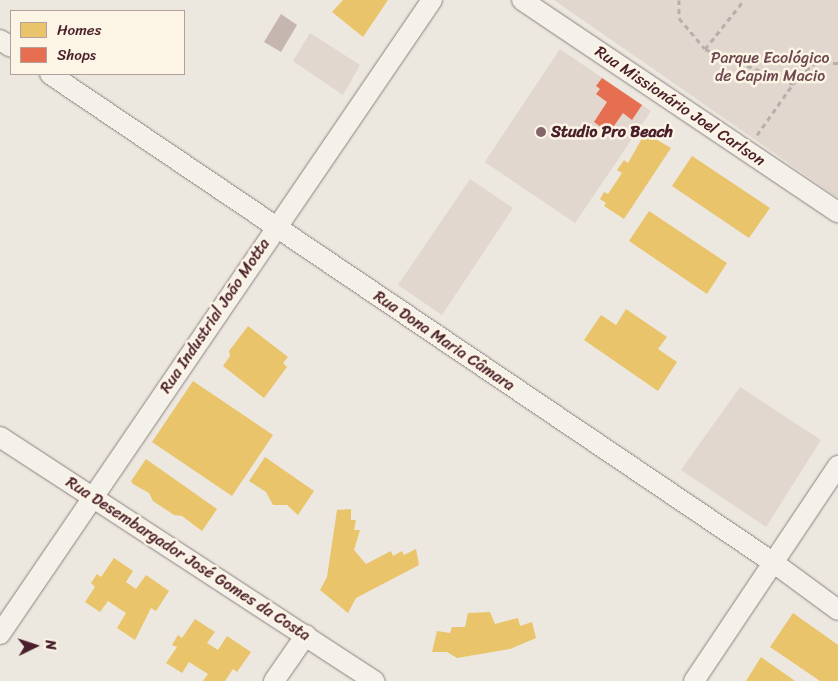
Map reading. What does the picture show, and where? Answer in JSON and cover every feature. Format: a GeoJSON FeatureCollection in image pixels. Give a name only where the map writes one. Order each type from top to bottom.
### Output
{"type":"FeatureCollection","features":[{"type":"Feature","properties":{"kind":"street","name":"Rua Industrial João Motta"},"geometry":{"type":"LineString","coordinates":[[1,631],[432,0]]}},
{"type":"Feature","properties":{"kind":"street","name":"Rua Missionário Joel Carlson"},"geometry":{"type":"LineString","coordinates":[[522,0],[838,212]]}},
{"type":"Feature","properties":{"kind":"street","name":"Rua Dona Maria Câmara"},"geometry":{"type":"LineString","coordinates":[[51,75],[275,228],[774,563],[838,610]]}},
{"type":"Feature","properties":{"kind":"street","name":"Rua Desembargador José Gomes da Costa"},"geometry":{"type":"LineString","coordinates":[[0,437],[306,634],[375,681]]}},
{"type":"Feature","properties":{"kind":"street"},"geometry":{"type":"LineString","coordinates":[[694,681],[838,466]]}},
{"type":"Feature","properties":{"kind":"street"},"geometry":{"type":"LineString","coordinates":[[274,681],[306,634]]}},
{"type":"Feature","properties":{"kind":"path"},"geometry":{"type":"LineString","coordinates":[[680,0],[679,18],[706,49],[793,84]]}},
{"type":"Feature","properties":{"kind":"path"},"geometry":{"type":"LineString","coordinates":[[706,49],[744,0]]}},
{"type":"Feature","properties":{"kind":"path"},"geometry":{"type":"LineString","coordinates":[[754,139],[793,84],[816,63],[838,63]]}},
{"type":"Feature","properties":{"kind":"shaded area"},"geometry":{"type":"Polygon","coordinates":[[[281,14],[297,25],[281,52],[264,42],[281,14]]]}},
{"type":"Feature","properties":{"kind":"shaded area"},"geometry":{"type":"Polygon","coordinates":[[[560,49],[651,111],[575,223],[485,162],[560,49]]]}},
{"type":"Feature","properties":{"kind":"green space","name":"Parque Ecológico de Capim Macio"},"geometry":{"type":"Polygon","coordinates":[[[554,0],[838,0],[838,198],[754,139],[554,0]]]}},
{"type":"Feature","properties":{"kind":"green space"},"geometry":{"type":"Polygon","coordinates":[[[310,33],[360,65],[343,95],[293,61],[310,33]]]}},
{"type":"Feature","properties":{"kind":"green space","name":"Studio Pro Beach"},"geometry":{"type":"Polygon","coordinates":[[[548,68],[597,102],[534,195],[485,162],[548,68]]]}},
{"type":"Feature","properties":{"kind":"green space"},"geometry":{"type":"Polygon","coordinates":[[[470,179],[513,208],[442,315],[398,285],[470,179]]]}},
{"type":"Feature","properties":{"kind":"green space"},"geometry":{"type":"Polygon","coordinates":[[[740,387],[821,440],[766,527],[681,470],[740,387]]]}},
{"type":"Feature","properties":{"kind":"building: Homes"},"geometry":{"type":"Polygon","coordinates":[[[343,0],[388,0],[363,37],[332,12],[343,0]]]}},
{"type":"Feature","properties":{"kind":"building: Homes"},"geometry":{"type":"Polygon","coordinates":[[[645,133],[671,148],[624,219],[604,206],[606,203],[600,199],[604,192],[608,194],[622,173],[617,170],[624,160],[628,163],[645,133]]]}},
{"type":"Feature","properties":{"kind":"building: Homes"},"geometry":{"type":"Polygon","coordinates":[[[692,156],[770,208],[749,238],[672,186],[692,156]]]}},
{"type":"Feature","properties":{"kind":"building: Homes"},"geometry":{"type":"Polygon","coordinates":[[[649,211],[727,263],[707,294],[629,241],[649,211]]]}},
{"type":"Feature","properties":{"kind":"building: Homes"},"geometry":{"type":"Polygon","coordinates":[[[626,309],[667,337],[658,349],[677,362],[658,391],[584,340],[601,315],[616,325],[626,309]]]}},
{"type":"Feature","properties":{"kind":"building: Homes"},"geometry":{"type":"Polygon","coordinates":[[[248,326],[288,357],[283,363],[287,367],[264,398],[223,366],[230,356],[229,351],[248,326]]]}},
{"type":"Feature","properties":{"kind":"building: Homes"},"geometry":{"type":"Polygon","coordinates":[[[193,381],[273,435],[232,496],[152,442],[193,381]]]}},
{"type":"Feature","properties":{"kind":"building: Homes"},"geometry":{"type":"Polygon","coordinates":[[[265,457],[314,491],[298,515],[287,505],[273,505],[266,492],[249,481],[265,457]]]}},
{"type":"Feature","properties":{"kind":"building: Homes"},"geometry":{"type":"Polygon","coordinates":[[[146,459],[217,509],[202,531],[182,516],[174,515],[153,501],[149,493],[133,484],[131,481],[146,459]]]}},
{"type":"Feature","properties":{"kind":"building: Homes"},"geometry":{"type":"Polygon","coordinates":[[[351,509],[351,520],[356,520],[354,530],[360,530],[354,550],[366,564],[391,551],[393,556],[402,551],[404,555],[416,549],[419,565],[356,598],[348,613],[320,590],[327,577],[337,510],[351,509]]]}},
{"type":"Feature","properties":{"kind":"building: Homes"},"geometry":{"type":"Polygon","coordinates":[[[114,558],[133,571],[126,582],[136,589],[146,575],[169,591],[156,611],[151,608],[135,640],[117,628],[126,613],[108,601],[100,612],[85,602],[95,587],[91,583],[97,574],[101,577],[114,558]]]}},
{"type":"Feature","properties":{"kind":"building: Homes"},"geometry":{"type":"Polygon","coordinates":[[[490,612],[495,624],[518,618],[520,626],[532,622],[536,638],[510,649],[457,658],[447,652],[432,652],[437,631],[450,633],[452,627],[465,627],[468,613],[490,612]]]}},
{"type":"Feature","properties":{"kind":"building: Homes"},"geometry":{"type":"Polygon","coordinates":[[[793,613],[838,645],[838,681],[820,681],[770,647],[793,613]]]}},
{"type":"Feature","properties":{"kind":"building: Homes"},"geometry":{"type":"Polygon","coordinates":[[[195,619],[215,632],[207,643],[218,650],[227,636],[251,652],[237,672],[233,669],[225,681],[203,681],[208,674],[189,662],[182,673],[166,663],[177,647],[172,645],[178,635],[182,638],[195,619]]]}},
{"type":"Feature","properties":{"kind":"building: Homes"},"geometry":{"type":"Polygon","coordinates":[[[761,657],[795,681],[746,681],[761,657]]]}},
{"type":"Feature","properties":{"kind":"building: Shops"},"geometry":{"type":"Polygon","coordinates":[[[602,78],[642,105],[632,120],[623,113],[609,133],[594,122],[607,102],[596,94],[600,89],[596,86],[602,78]]]}},
{"type":"Feature","properties":{"kind":"place","name":"Studio Pro Beach"},"geometry":{"type":"Point","coordinates":[541,132]}}]}
